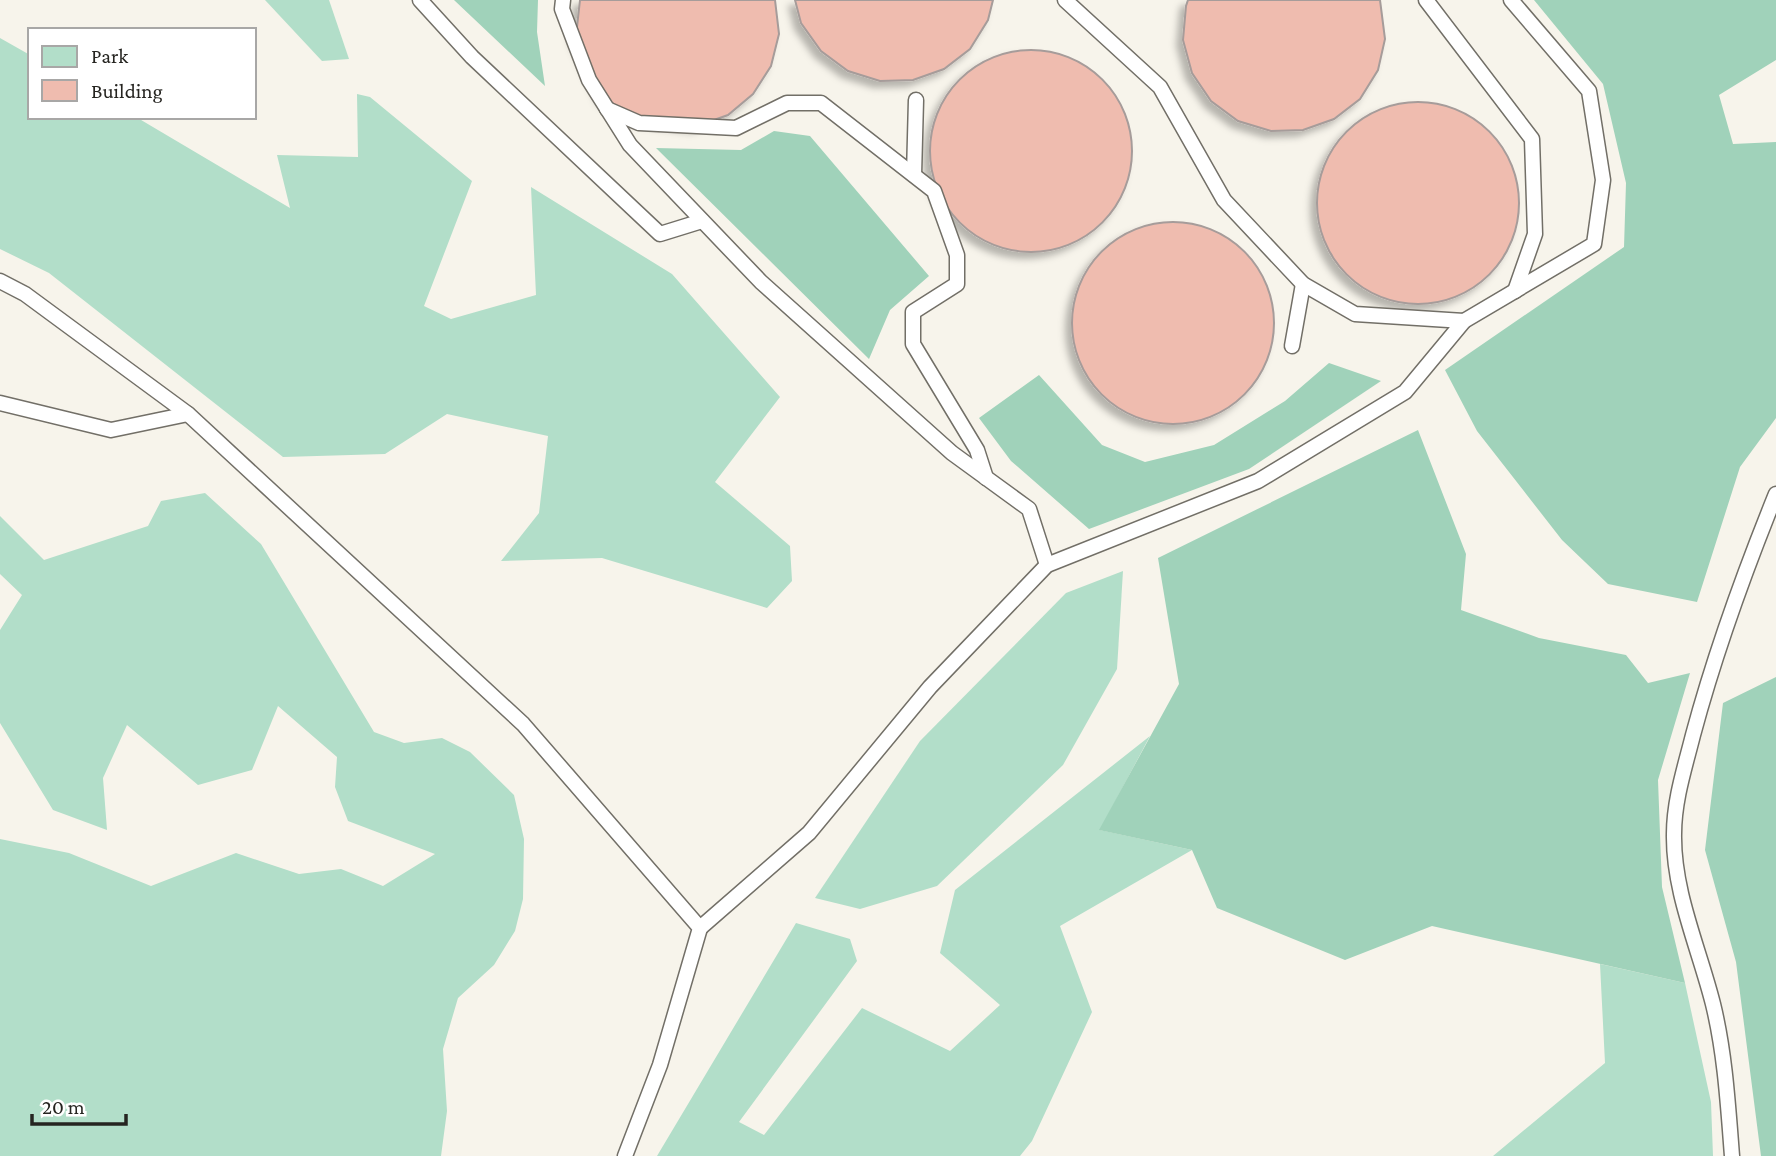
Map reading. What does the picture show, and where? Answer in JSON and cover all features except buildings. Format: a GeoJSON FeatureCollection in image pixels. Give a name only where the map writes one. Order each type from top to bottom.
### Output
{"type":"FeatureCollection","features":[{"type":"Feature","properties":{"kind":"lane"},"geometry":{"type":"LineString","coordinates":[[420,0],[472,57],[660,234],[702,221]]}},
{"type":"Feature","properties":{"kind":"lane"},"geometry":{"type":"LineString","coordinates":[[563,0],[562,9],[589,80],[630,145],[761,282],[952,453],[1029,509],[1047,565]]}},
{"type":"Feature","properties":{"kind":"lane"},"geometry":{"type":"LineString","coordinates":[[1065,0],[1160,87],[1224,200],[1303,284],[1355,314],[1464,321]]}},
{"type":"Feature","properties":{"kind":"lane"},"geometry":{"type":"LineString","coordinates":[[1426,0],[1532,139],[1535,234],[1515,291]]}},
{"type":"Feature","properties":{"kind":"lane"},"geometry":{"type":"LineString","coordinates":[[625,1156],[660,1065],[700,928],[809,833],[930,687],[1047,565],[1258,481],[1405,392],[1464,321],[1594,244],[1603,180],[1589,91],[1511,0]]}},
{"type":"Feature","properties":{"kind":"lane"},"geometry":{"type":"LineString","coordinates":[[914,175],[916,100]]}},
{"type":"Feature","properties":{"kind":"lane"},"geometry":{"type":"LineString","coordinates":[[607,108],[639,123],[736,128],[787,103],[821,103],[934,191],[957,255],[957,284],[913,312],[913,344],[977,450],[986,478]]}},
{"type":"Feature","properties":{"kind":"lane"},"geometry":{"type":"LineString","coordinates":[[0,281],[25,294],[188,414],[523,724],[700,928]]}},
{"type":"Feature","properties":{"kind":"lane"},"geometry":{"type":"LineString","coordinates":[[1292,346],[1303,284]]}},
{"type":"Feature","properties":{"kind":"lane"},"geometry":{"type":"LineString","coordinates":[[0,403],[111,430],[188,414]]}},
{"type":"Feature","properties":{"kind":"lane"},"geometry":{"type":"LineString","coordinates":[[1732,1156],[1724,1066],[1713,1005],[1677,873],[1674,834],[1678,792],[1701,704],[1740,582],[1776,494]]}},
{"type":"Feature","properties":{"kind":"green space"},"geometry":{"type":"Polygon","coordinates":[[[265,0],[329,0],[349,59],[322,61],[265,0]]]}},
{"type":"Feature","properties":{"kind":"green space"},"geometry":{"type":"Polygon","coordinates":[[[454,0],[538,0],[537,32],[545,86],[454,0]]]}},
{"type":"Feature","properties":{"kind":"green space"},"geometry":{"type":"Polygon","coordinates":[[[1534,0],[1776,0],[1776,60],[1719,95],[1733,144],[1776,142],[1776,418],[1740,467],[1697,602],[1608,584],[1562,540],[1477,431],[1445,370],[1624,247],[1626,183],[1603,84],[1534,0]]]}},
{"type":"Feature","properties":{"kind":"green space"},"geometry":{"type":"Polygon","coordinates":[[[0,38],[28,54],[28,119],[139,119],[290,208],[277,155],[358,157],[357,94],[370,97],[472,181],[424,306],[451,319],[536,295],[531,187],[672,274],[780,397],[715,482],[790,546],[792,581],[767,608],[602,558],[501,561],[539,513],[548,436],[447,414],[385,454],[283,457],[49,273],[0,249],[0,38]]]}},
{"type":"Feature","properties":{"kind":"green space"},"geometry":{"type":"Polygon","coordinates":[[[774,131],[810,136],[929,276],[890,310],[869,359],[656,148],[741,150],[774,131]]]}},
{"type":"Feature","properties":{"kind":"green space"},"geometry":{"type":"Polygon","coordinates":[[[1329,363],[1381,381],[1249,469],[1089,529],[1011,461],[979,418],[1039,375],[1102,445],[1145,462],[1214,445],[1285,401],[1329,363]]]}},
{"type":"Feature","properties":{"kind":"green space"},"geometry":{"type":"Polygon","coordinates":[[[1418,430],[1466,554],[1461,610],[1539,638],[1626,655],[1648,683],[1690,673],[1658,780],[1662,887],[1685,983],[1432,926],[1345,960],[1217,908],[1192,850],[1099,830],[1179,684],[1158,558],[1418,430]]]}},
{"type":"Feature","properties":{"kind":"green space"},"geometry":{"type":"Polygon","coordinates":[[[205,493],[261,544],[374,732],[404,743],[442,738],[470,752],[514,795],[524,839],[523,899],[515,931],[494,965],[458,998],[443,1049],[447,1111],[441,1156],[0,1156],[0,839],[69,853],[151,886],[236,853],[299,874],[341,869],[383,886],[435,854],[348,821],[335,787],[337,757],[278,706],[252,770],[198,785],[127,725],[103,778],[107,830],[53,810],[0,723],[0,630],[22,595],[0,574],[0,516],[44,560],[148,526],[161,501],[205,493]]]}},
{"type":"Feature","properties":{"kind":"green space"},"geometry":{"type":"Polygon","coordinates":[[[1123,571],[1117,669],[1063,765],[937,886],[860,909],[815,898],[920,741],[1066,593],[1123,571]]]}},
{"type":"Feature","properties":{"kind":"green space"},"geometry":{"type":"Polygon","coordinates":[[[1776,677],[1776,1156],[1761,1156],[1736,962],[1705,850],[1723,703],[1776,677]]]}},
{"type":"Feature","properties":{"kind":"green space"},"geometry":{"type":"Polygon","coordinates":[[[1150,736],[1100,830],[1192,850],[1060,926],[1092,1012],[1032,1141],[1020,1156],[657,1156],[796,923],[850,939],[857,961],[739,1122],[764,1135],[862,1008],[950,1051],[1000,1005],[940,953],[955,890],[1150,736]]]}},
{"type":"Feature","properties":{"kind":"green space"},"geometry":{"type":"Polygon","coordinates":[[[1600,964],[1685,983],[1711,1102],[1713,1156],[1493,1156],[1605,1063],[1600,964]]]}}]}
